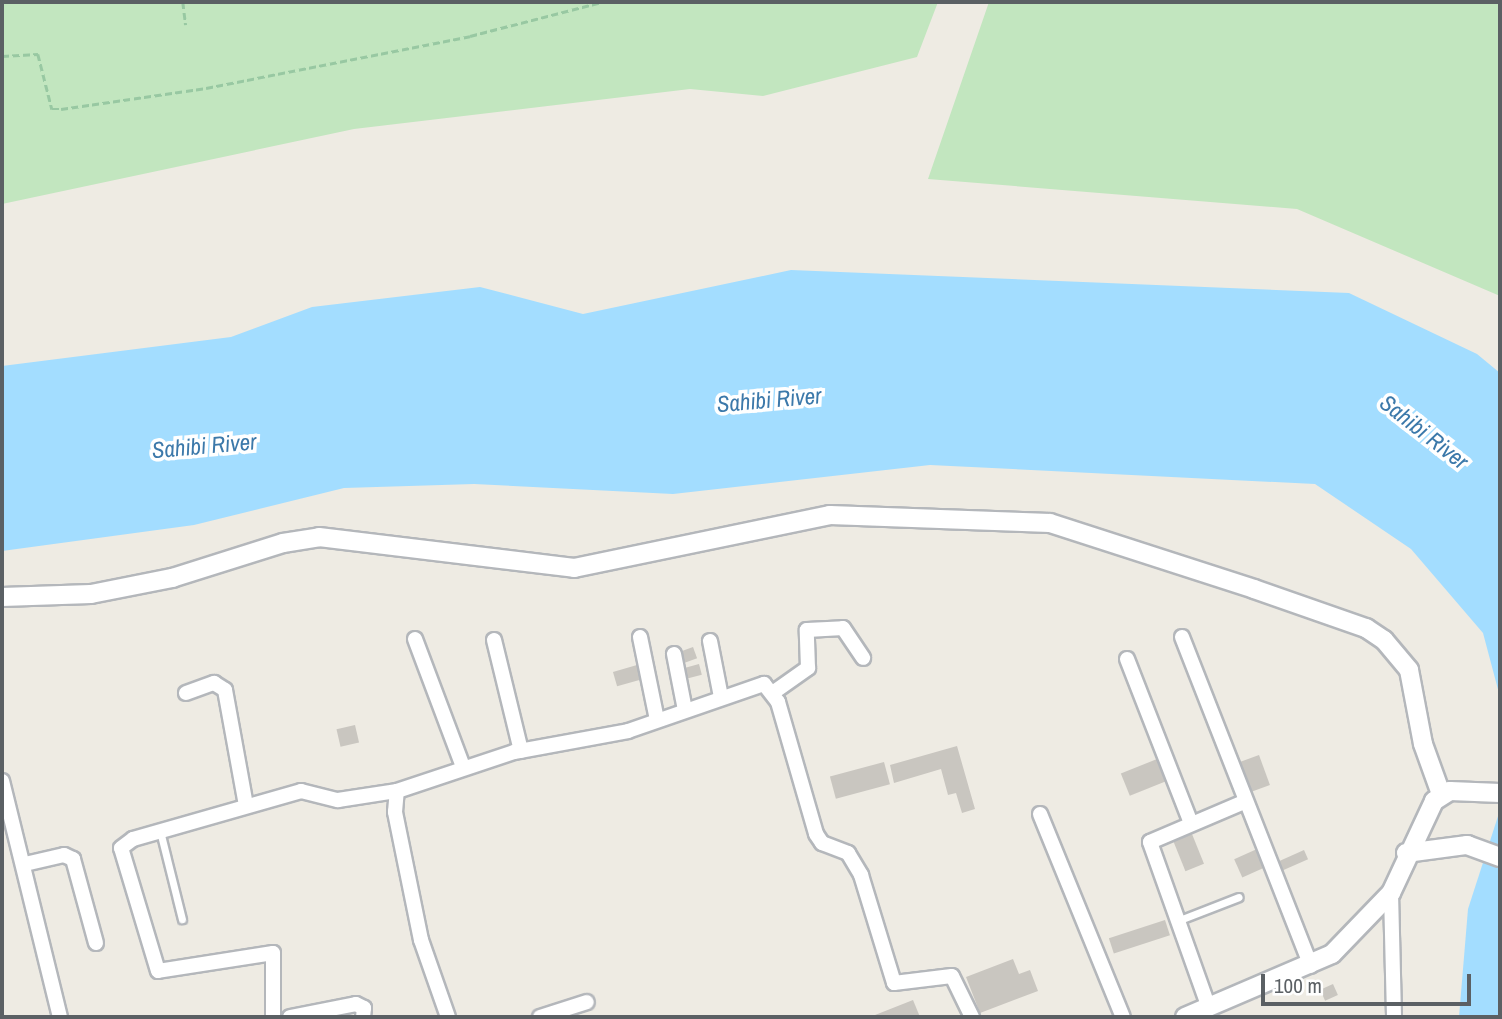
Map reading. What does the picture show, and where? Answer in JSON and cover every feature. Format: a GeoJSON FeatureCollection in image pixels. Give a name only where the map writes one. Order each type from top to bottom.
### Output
{"type":"FeatureCollection","features":[{"type":"Feature","properties":{"kind":"street"},"geometry":{"type":"LineString","coordinates":[[2,597],[91,594],[319,537],[574,568],[830,515],[1050,523],[1366,628],[1384,640],[1409,670],[1423,744],[1441,794]]}},
{"type":"Feature","properties":{"kind":"street"},"geometry":{"type":"LineString","coordinates":[[774,692],[808,668],[807,630],[843,628],[863,658]]}},
{"type":"Feature","properties":{"kind":"street"},"geometry":{"type":"LineString","coordinates":[[640,637],[657,720]]}},
{"type":"Feature","properties":{"kind":"street"},"geometry":{"type":"LineString","coordinates":[[1182,637],[1311,966]]}},
{"type":"Feature","properties":{"kind":"street"},"geometry":{"type":"LineString","coordinates":[[415,639],[463,767]]}},
{"type":"Feature","properties":{"kind":"street"},"geometry":{"type":"LineString","coordinates":[[494,640],[521,751]]}},
{"type":"Feature","properties":{"kind":"street"},"geometry":{"type":"LineString","coordinates":[[710,641],[721,697]]}},
{"type":"Feature","properties":{"kind":"street"},"geometry":{"type":"LineString","coordinates":[[674,654],[685,710]]}},
{"type":"Feature","properties":{"kind":"street"},"geometry":{"type":"LineString","coordinates":[[1127,659],[1191,823]]}},
{"type":"Feature","properties":{"kind":"street"},"geometry":{"type":"LineString","coordinates":[[186,693],[214,683],[225,690],[246,806]]}},
{"type":"Feature","properties":{"kind":"street"},"geometry":{"type":"LineString","coordinates":[[273,1017],[274,953],[158,971],[121,848],[160,831],[309,790],[338,800],[397,791],[463,767],[521,751],[657,720],[764,684],[774,692],[816,834],[854,860],[894,983],[952,975],[972,1017]]}},
{"type":"Feature","properties":{"kind":"street"},"geometry":{"type":"LineString","coordinates":[[2,781],[25,864],[60,1017]]}},
{"type":"Feature","properties":{"kind":"street"},"geometry":{"type":"LineString","coordinates":[[1441,794],[1477,790],[1500,793]]}},
{"type":"Feature","properties":{"kind":"street"},"geometry":{"type":"LineString","coordinates":[[397,791],[395,812],[421,940],[449,1017]]}},
{"type":"Feature","properties":{"kind":"street"},"geometry":{"type":"LineString","coordinates":[[1185,1017],[1311,966],[1351,939],[1391,893],[1406,853],[1441,794]]}},
{"type":"Feature","properties":{"kind":"street"},"geometry":{"type":"LineString","coordinates":[[1209,1008],[1150,842],[1246,801]]}},
{"type":"Feature","properties":{"kind":"street"},"geometry":{"type":"LineString","coordinates":[[1040,814],[1123,1017]]}},
{"type":"Feature","properties":{"kind":"street"},"geometry":{"type":"LineString","coordinates":[[1406,853],[1467,845],[1500,857]]}},
{"type":"Feature","properties":{"kind":"street"},"geometry":{"type":"LineString","coordinates":[[25,864],[64,855],[73,859],[96,943]]}},
{"type":"Feature","properties":{"kind":"street"},"geometry":{"type":"LineString","coordinates":[[1391,893],[1394,1017]]}},
{"type":"Feature","properties":{"kind":"street"},"geometry":{"type":"LineString","coordinates":[[540,1017],[587,1002]]}},
{"type":"Feature","properties":{"kind":"street"},"geometry":{"type":"LineString","coordinates":[[290,1017],[356,1004],[364,1008],[363,1017]]}},
{"type":"Feature","properties":{"kind":"lane"},"geometry":{"type":"LineString","coordinates":[[160,831],[181,919]]}},
{"type":"Feature","properties":{"kind":"lane"},"geometry":{"type":"LineString","coordinates":[[1177,922],[1239,897]]}},
{"type":"Feature","properties":{"kind":"path"},"geometry":{"type":"LineString","coordinates":[[183,2],[186,25]]}},
{"type":"Feature","properties":{"kind":"path"},"geometry":{"type":"LineString","coordinates":[[2,55],[38,54],[52,108],[61,110],[206,89],[470,36],[601,2]]}},
{"type":"Feature","properties":{"kind":"green space"},"geometry":{"type":"Polygon","coordinates":[[[2,2],[938,2],[917,57],[763,96],[690,89],[354,129],[2,204],[2,2]]]}},
{"type":"Feature","properties":{"kind":"green space"},"geometry":{"type":"Polygon","coordinates":[[[989,2],[1500,2],[1500,296],[1297,209],[928,179],[989,2]]]}},
{"type":"Feature","properties":{"kind":"water","name":"Sahibi River"},"geometry":{"type":"Polygon","coordinates":[[[791,270],[1349,293],[1477,354],[1500,373],[1500,697],[1483,633],[1411,549],[1315,484],[930,465],[673,494],[474,484],[344,488],[194,525],[2,551],[2,366],[231,337],[312,307],[480,287],[583,314],[791,270]]]}},
{"type":"Feature","properties":{"kind":"water"},"geometry":{"type":"Polygon","coordinates":[[[1500,810],[1500,1017],[1459,1017],[1468,909],[1500,810]]]}},
{"type":"Feature","properties":{"kind":"building"},"geometry":{"type":"Polygon","coordinates":[[[693,647],[697,658],[682,664],[678,652],[693,647]]]}},
{"type":"Feature","properties":{"kind":"building"},"geometry":{"type":"Polygon","coordinates":[[[699,664],[702,675],[687,679],[685,668],[699,664]]]}},
{"type":"Feature","properties":{"kind":"building"},"geometry":{"type":"Polygon","coordinates":[[[637,665],[641,679],[617,686],[613,672],[637,665]]]}},
{"type":"Feature","properties":{"kind":"building"},"geometry":{"type":"Polygon","coordinates":[[[355,725],[359,743],[341,747],[336,729],[355,725]]]}},
{"type":"Feature","properties":{"kind":"building"},"geometry":{"type":"Polygon","coordinates":[[[957,746],[975,809],[962,813],[956,793],[948,795],[941,769],[894,783],[890,765],[957,746]]]}},
{"type":"Feature","properties":{"kind":"building"},"geometry":{"type":"Polygon","coordinates":[[[1259,755],[1270,785],[1247,793],[1236,763],[1259,755]]]}},
{"type":"Feature","properties":{"kind":"building"},"geometry":{"type":"Polygon","coordinates":[[[1157,759],[1166,781],[1130,796],[1121,774],[1157,759]]]}},
{"type":"Feature","properties":{"kind":"building"},"geometry":{"type":"Polygon","coordinates":[[[884,762],[890,784],[836,799],[830,776],[884,762]]]}},
{"type":"Feature","properties":{"kind":"building"},"geometry":{"type":"Polygon","coordinates":[[[1192,834],[1204,864],[1185,871],[1173,841],[1192,834]]]}},
{"type":"Feature","properties":{"kind":"building"},"geometry":{"type":"Polygon","coordinates":[[[1257,849],[1265,867],[1242,877],[1234,859],[1257,849]]]}},
{"type":"Feature","properties":{"kind":"building"},"geometry":{"type":"Polygon","coordinates":[[[1304,850],[1308,859],[1278,873],[1274,863],[1304,850]]]}},
{"type":"Feature","properties":{"kind":"building"},"geometry":{"type":"Polygon","coordinates":[[[1165,920],[1170,935],[1114,953],[1109,938],[1165,920]]]}},
{"type":"Feature","properties":{"kind":"building"},"geometry":{"type":"Polygon","coordinates":[[[1013,959],[1019,974],[1030,970],[1038,991],[980,1013],[966,977],[1013,959]]]}},
{"type":"Feature","properties":{"kind":"building"},"geometry":{"type":"Polygon","coordinates":[[[1333,984],[1338,995],[1325,1001],[1320,990],[1333,984]]]}},
{"type":"Feature","properties":{"kind":"building"},"geometry":{"type":"Polygon","coordinates":[[[913,1000],[920,1017],[870,1017],[913,1000]]]}}]}
